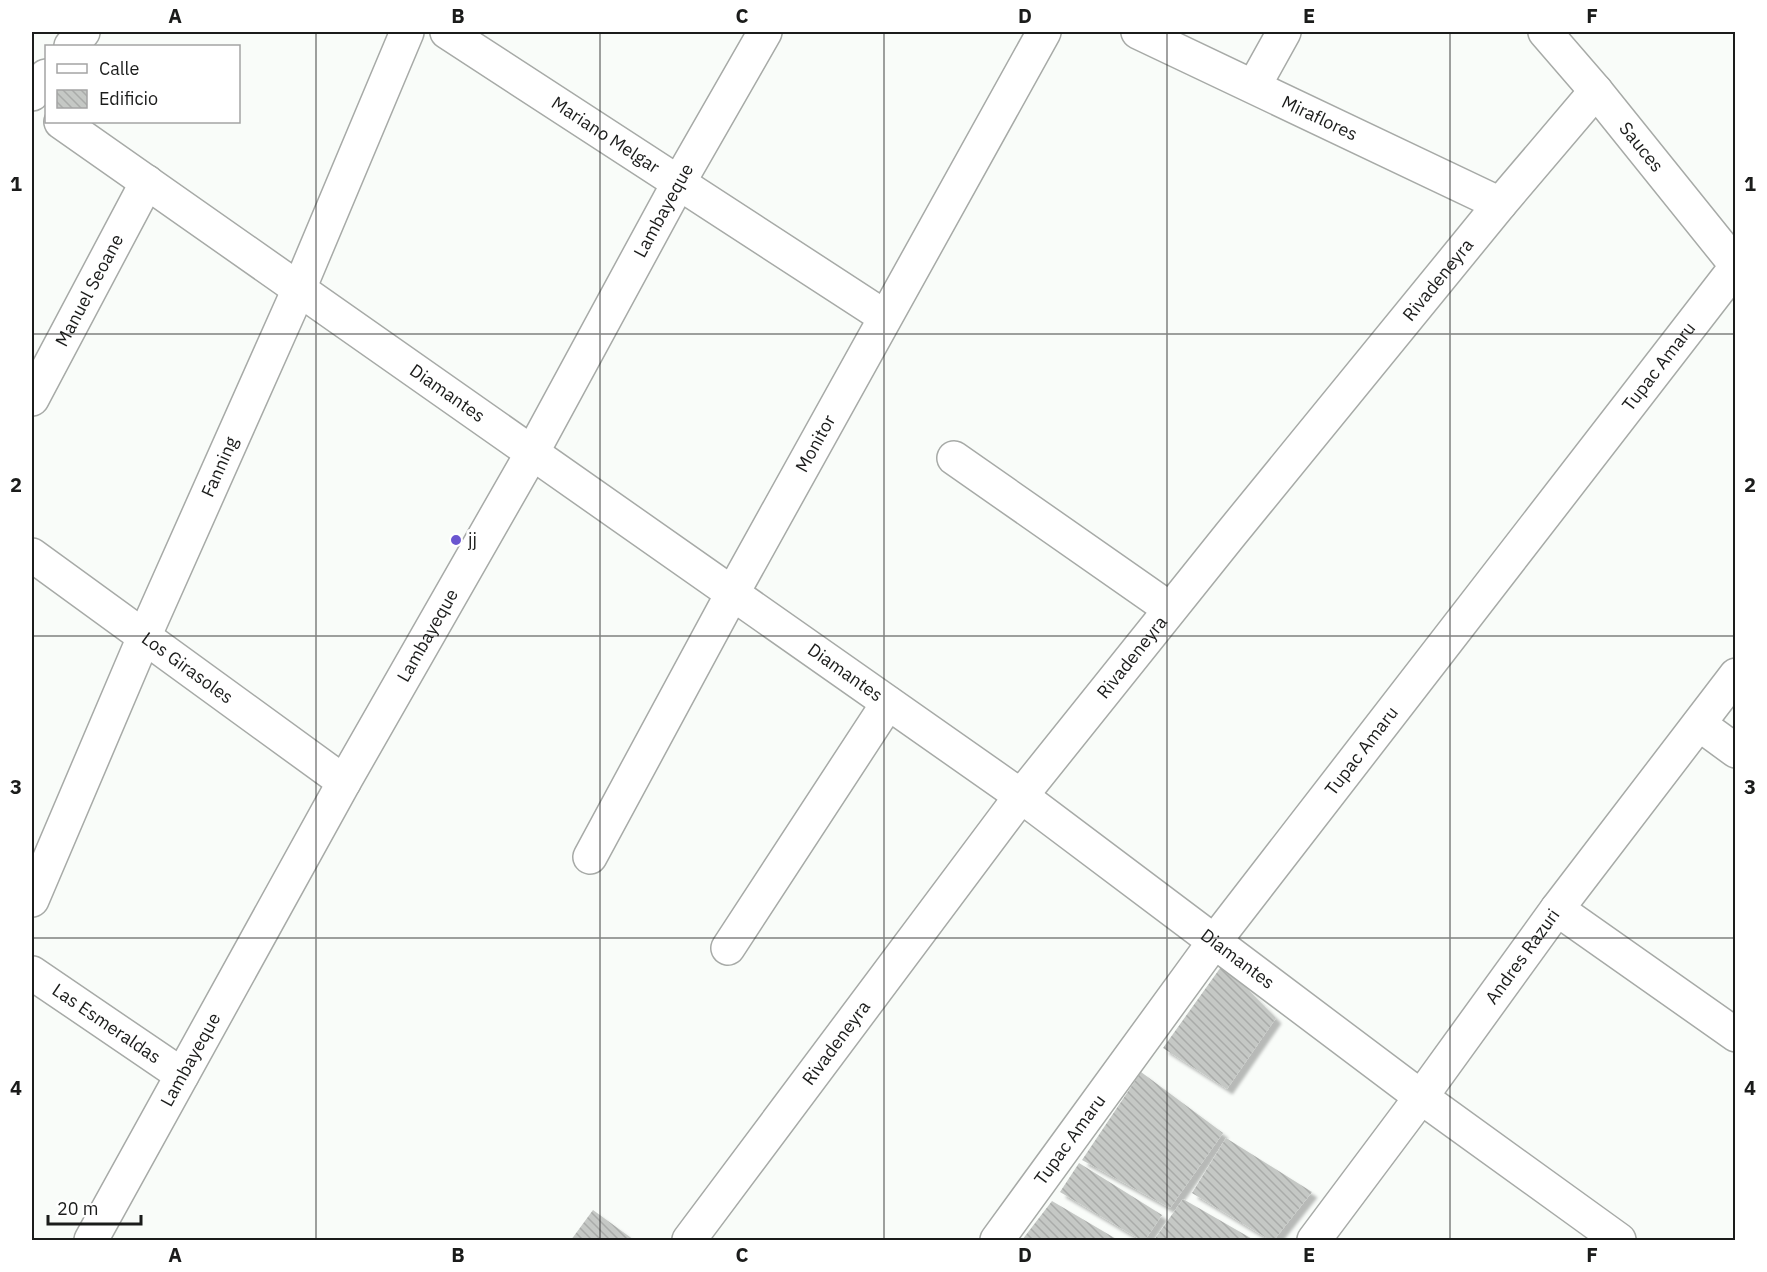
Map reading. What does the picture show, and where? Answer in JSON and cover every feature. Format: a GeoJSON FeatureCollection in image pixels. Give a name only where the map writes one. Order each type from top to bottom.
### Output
{"type":"FeatureCollection","features":[{"type":"Feature","properties":{"kind":"street"},"geometry":{"type":"LineString","coordinates":[[72,45],[83,32]]}},
{"type":"Feature","properties":{"kind":"street","name":"Fanning"},"geometry":{"type":"LineString","coordinates":[[32,900],[144,637],[299,289],[407,32]]}},
{"type":"Feature","properties":{"kind":"street","name":"Mariano Melgar"},"geometry":{"type":"LineString","coordinates":[[447,32],[885,317]]}},
{"type":"Feature","properties":{"kind":"street","name":"Lambayeque"},"geometry":{"type":"LineString","coordinates":[[91,1240],[344,782],[532,453],[679,183],[765,32]]}},
{"type":"Feature","properties":{"kind":"street","name":"Monitor"},"geometry":{"type":"LineString","coordinates":[[590,857],[732,594],[1044,32]]}},
{"type":"Feature","properties":{"kind":"street","name":"Miraflores"},"geometry":{"type":"LineString","coordinates":[[1138,32],[1500,204]]}},
{"type":"Feature","properties":{"kind":"street"},"geometry":{"type":"LineString","coordinates":[[1254,86],[1284,32]]}},
{"type":"Feature","properties":{"kind":"street","name":"Sauces"},"geometry":{"type":"LineString","coordinates":[[1545,32],[1596,91],[1736,266]]}},
{"type":"Feature","properties":{"kind":"street"},"geometry":{"type":"LineString","coordinates":[[32,94],[45,77]]}},
{"type":"Feature","properties":{"kind":"street","name":"Rivadeneyra"},"geometry":{"type":"LineString","coordinates":[[697,1238],[1021,796],[1500,204],[1596,91]]}},
{"type":"Feature","properties":{"kind":"street"},"geometry":{"type":"LineString","coordinates":[[32,101],[45,110]]}},
{"type":"Feature","properties":{"kind":"street","name":"Diamantes"},"geometry":{"type":"LineString","coordinates":[[62,123],[1021,796],[1611,1238]]}},
{"type":"Feature","properties":{"kind":"street","name":"Manuel Seoane"},"geometry":{"type":"LineString","coordinates":[[32,399],[147,182]]}},
{"type":"Feature","properties":{"kind":"street","name":"Tupac Amaru"},"geometry":{"type":"LineString","coordinates":[[997,1240],[1214,942],[1736,266]]}},
{"type":"Feature","properties":{"kind":"street"},"geometry":{"type":"LineString","coordinates":[[954,458],[1170,609]]}},
{"type":"Feature","properties":{"kind":"street","name":"Los Girasoles"},"geometry":{"type":"LineString","coordinates":[[32,555],[344,782]]}},
{"type":"Feature","properties":{"kind":"street","name":"Andres Razuri"},"geometry":{"type":"LineString","coordinates":[[1314,1240],[1557,909],[1736,675]]}},
{"type":"Feature","properties":{"kind":"street"},"geometry":{"type":"LineString","coordinates":[[728,948],[888,703]]}},
{"type":"Feature","properties":{"kind":"street"},"geometry":{"type":"LineString","coordinates":[[1699,724],[1736,751]]}},
{"type":"Feature","properties":{"kind":"street"},"geometry":{"type":"LineString","coordinates":[[1557,909],[1736,1035]]}},
{"type":"Feature","properties":{"kind":"street","name":"Las Esmeraldas"},"geometry":{"type":"LineString","coordinates":[[32,973],[182,1076]]}},
{"type":"Feature","properties":{"kind":"building"},"geometry":{"type":"Polygon","coordinates":[[[1223,964],[1276,1018],[1227,1089],[1163,1048],[1223,964]]]}},
{"type":"Feature","properties":{"kind":"building"},"geometry":{"type":"Polygon","coordinates":[[[1141,1072],[1223,1133],[1170,1208],[1082,1160],[1141,1072]]]}},
{"type":"Feature","properties":{"kind":"building"},"geometry":{"type":"Polygon","coordinates":[[[1226,1138],[1312,1192],[1274,1240],[1270,1240],[1192,1193],[1226,1138]]]}},
{"type":"Feature","properties":{"kind":"building"},"geometry":{"type":"Polygon","coordinates":[[[1079,1163],[1162,1215],[1145,1240],[1141,1240],[1060,1192],[1079,1163]]]}},
{"type":"Feature","properties":{"kind":"building"},"geometry":{"type":"Polygon","coordinates":[[[1183,1199],[1254,1240],[1154,1240],[1183,1199]]]}},
{"type":"Feature","properties":{"kind":"building"},"geometry":{"type":"Polygon","coordinates":[[[1052,1201],[1118,1240],[1022,1240],[1052,1201]]]}},
{"type":"Feature","properties":{"kind":"building"},"geometry":{"type":"Polygon","coordinates":[[[593,1210],[623,1232],[634,1240],[571,1240],[593,1210]]]}},
{"type":"Feature","properties":{"kind":"place","name":"jj"},"geometry":{"type":"Point","coordinates":[456,540]}}]}
